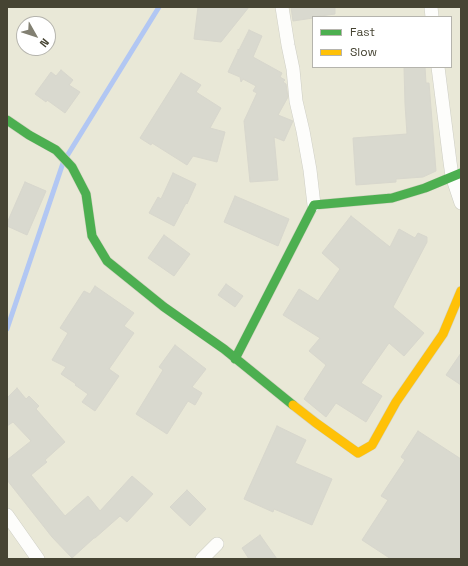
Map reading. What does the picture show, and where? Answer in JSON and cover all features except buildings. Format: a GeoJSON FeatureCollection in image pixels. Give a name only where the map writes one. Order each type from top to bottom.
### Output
{"type":"FeatureCollection","features":[{"type":"Feature","properties":{"kind":"street"},"geometry":{"type":"LineString","coordinates":[[235,359],[314,205],[310,170],[296,101],[293,69],[282,7]]}},
{"type":"Feature","properties":{"kind":"street"},"geometry":{"type":"LineString","coordinates":[[438,68],[461,203]]}},
{"type":"Feature","properties":{"kind":"street"},"geometry":{"type":"LineString","coordinates":[[7,120],[29,135],[56,150],[72,167],[86,194],[92,236],[107,262],[164,307],[224,349],[316,423],[358,453],[372,445],[396,402],[443,334],[461,291]]}},
{"type":"Feature","properties":{"kind":"street"},"geometry":{"type":"LineString","coordinates":[[314,205],[392,198],[426,188],[456,174]]}},
{"type":"Feature","properties":{"kind":"street"},"geometry":{"type":"LineString","coordinates":[[7,515],[38,559]]}},
{"type":"Feature","properties":{"kind":"street"},"geometry":{"type":"LineString","coordinates":[[202,559],[217,544]]}},
{"type":"Feature","properties":{"kind":"shaded area"},"geometry":{"type":"Polygon","coordinates":[[[7,7],[461,7],[461,559],[7,559],[7,7]]]}},
{"type":"Feature","properties":{"kind":"waterway"},"geometry":{"type":"LineString","coordinates":[[67,156],[159,7]]}},
{"type":"Feature","properties":{"kind":"waterway"},"geometry":{"type":"LineString","coordinates":[[7,329],[63,163]]}},
{"type":"Feature","properties":{"kind":"traffic: fast"},"geometry":{"type":"LineString","coordinates":[[7,120],[29,135],[56,150],[72,167],[86,194],[92,236],[107,261],[164,307],[224,349],[293,405]]}},
{"type":"Feature","properties":{"kind":"traffic: fast"},"geometry":{"type":"LineString","coordinates":[[235,359],[314,205],[392,198],[425,188],[461,173]]}},
{"type":"Feature","properties":{"kind":"traffic: slow"},"geometry":{"type":"LineString","coordinates":[[293,405],[358,453],[372,445],[396,402],[443,334],[461,291]]}}]}
